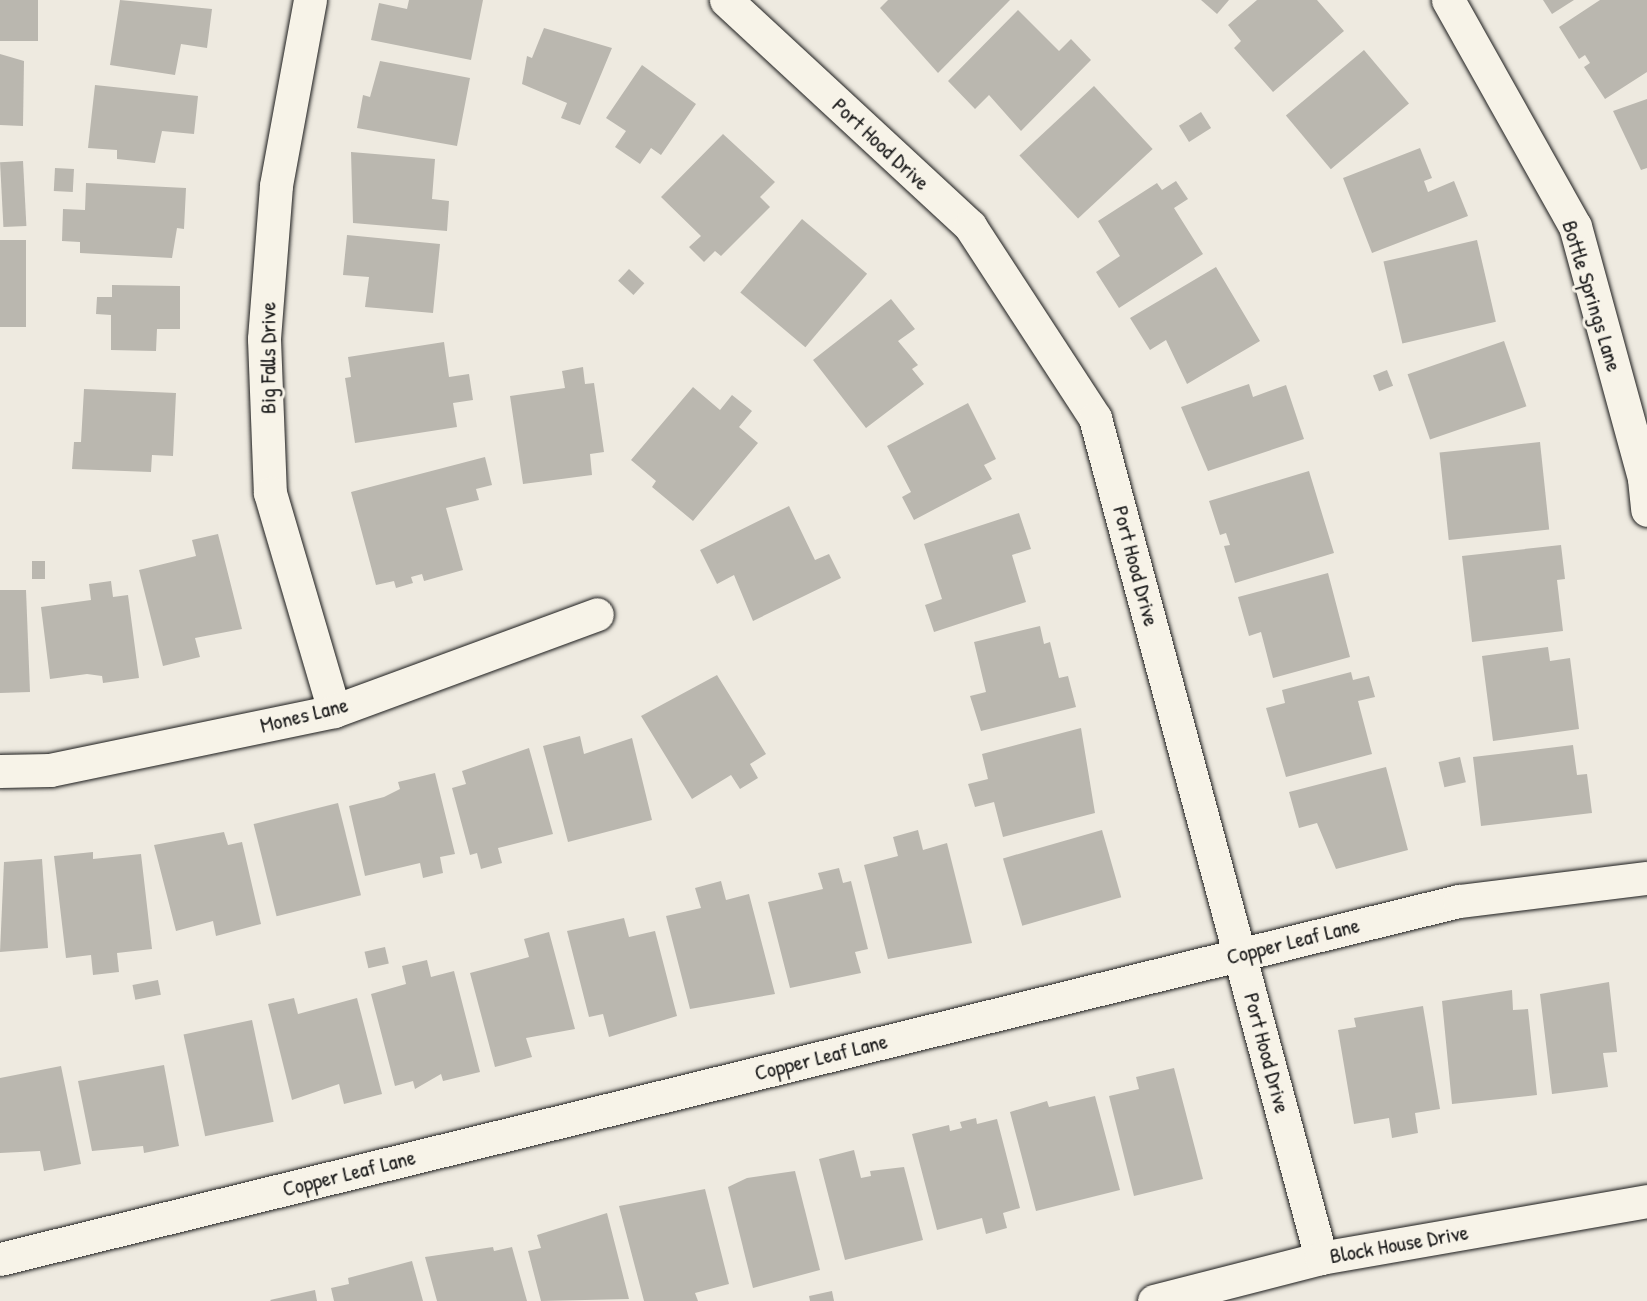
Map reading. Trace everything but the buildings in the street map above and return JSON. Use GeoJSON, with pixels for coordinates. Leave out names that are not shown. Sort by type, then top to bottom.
{"type":"FeatureCollection","features":[{"type":"Feature","properties":{"kind":"street","name":"Big Falls Drive"},"geometry":{"type":"LineString","coordinates":[[310,0],[276,186],[264,339],[270,493],[334,711]]}},
{"type":"Feature","properties":{"kind":"street","name":"Port Hood Drive"},"geometry":{"type":"LineString","coordinates":[[726,0],[970,226],[1095,418],[1242,954],[1320,1258]]}},
{"type":"Feature","properties":{"kind":"street","name":"Bottle Springs Lane"},"geometry":{"type":"LineString","coordinates":[[1448,0],[1575,226],[1646,489]]}},
{"type":"Feature","properties":{"kind":"street","name":"Mones Lane"},"geometry":{"type":"LineString","coordinates":[[0,771],[50,770],[334,711],[597,614]]}},
{"type":"Feature","properties":{"kind":"street","name":"Copper Leaf Lane"},"geometry":{"type":"LineString","coordinates":[[0,1259],[1459,901],[1647,878]]}},
{"type":"Feature","properties":{"kind":"street","name":"Block House Drive"},"geometry":{"type":"LineString","coordinates":[[1154,1301],[1320,1258],[1647,1202]]}}]}
